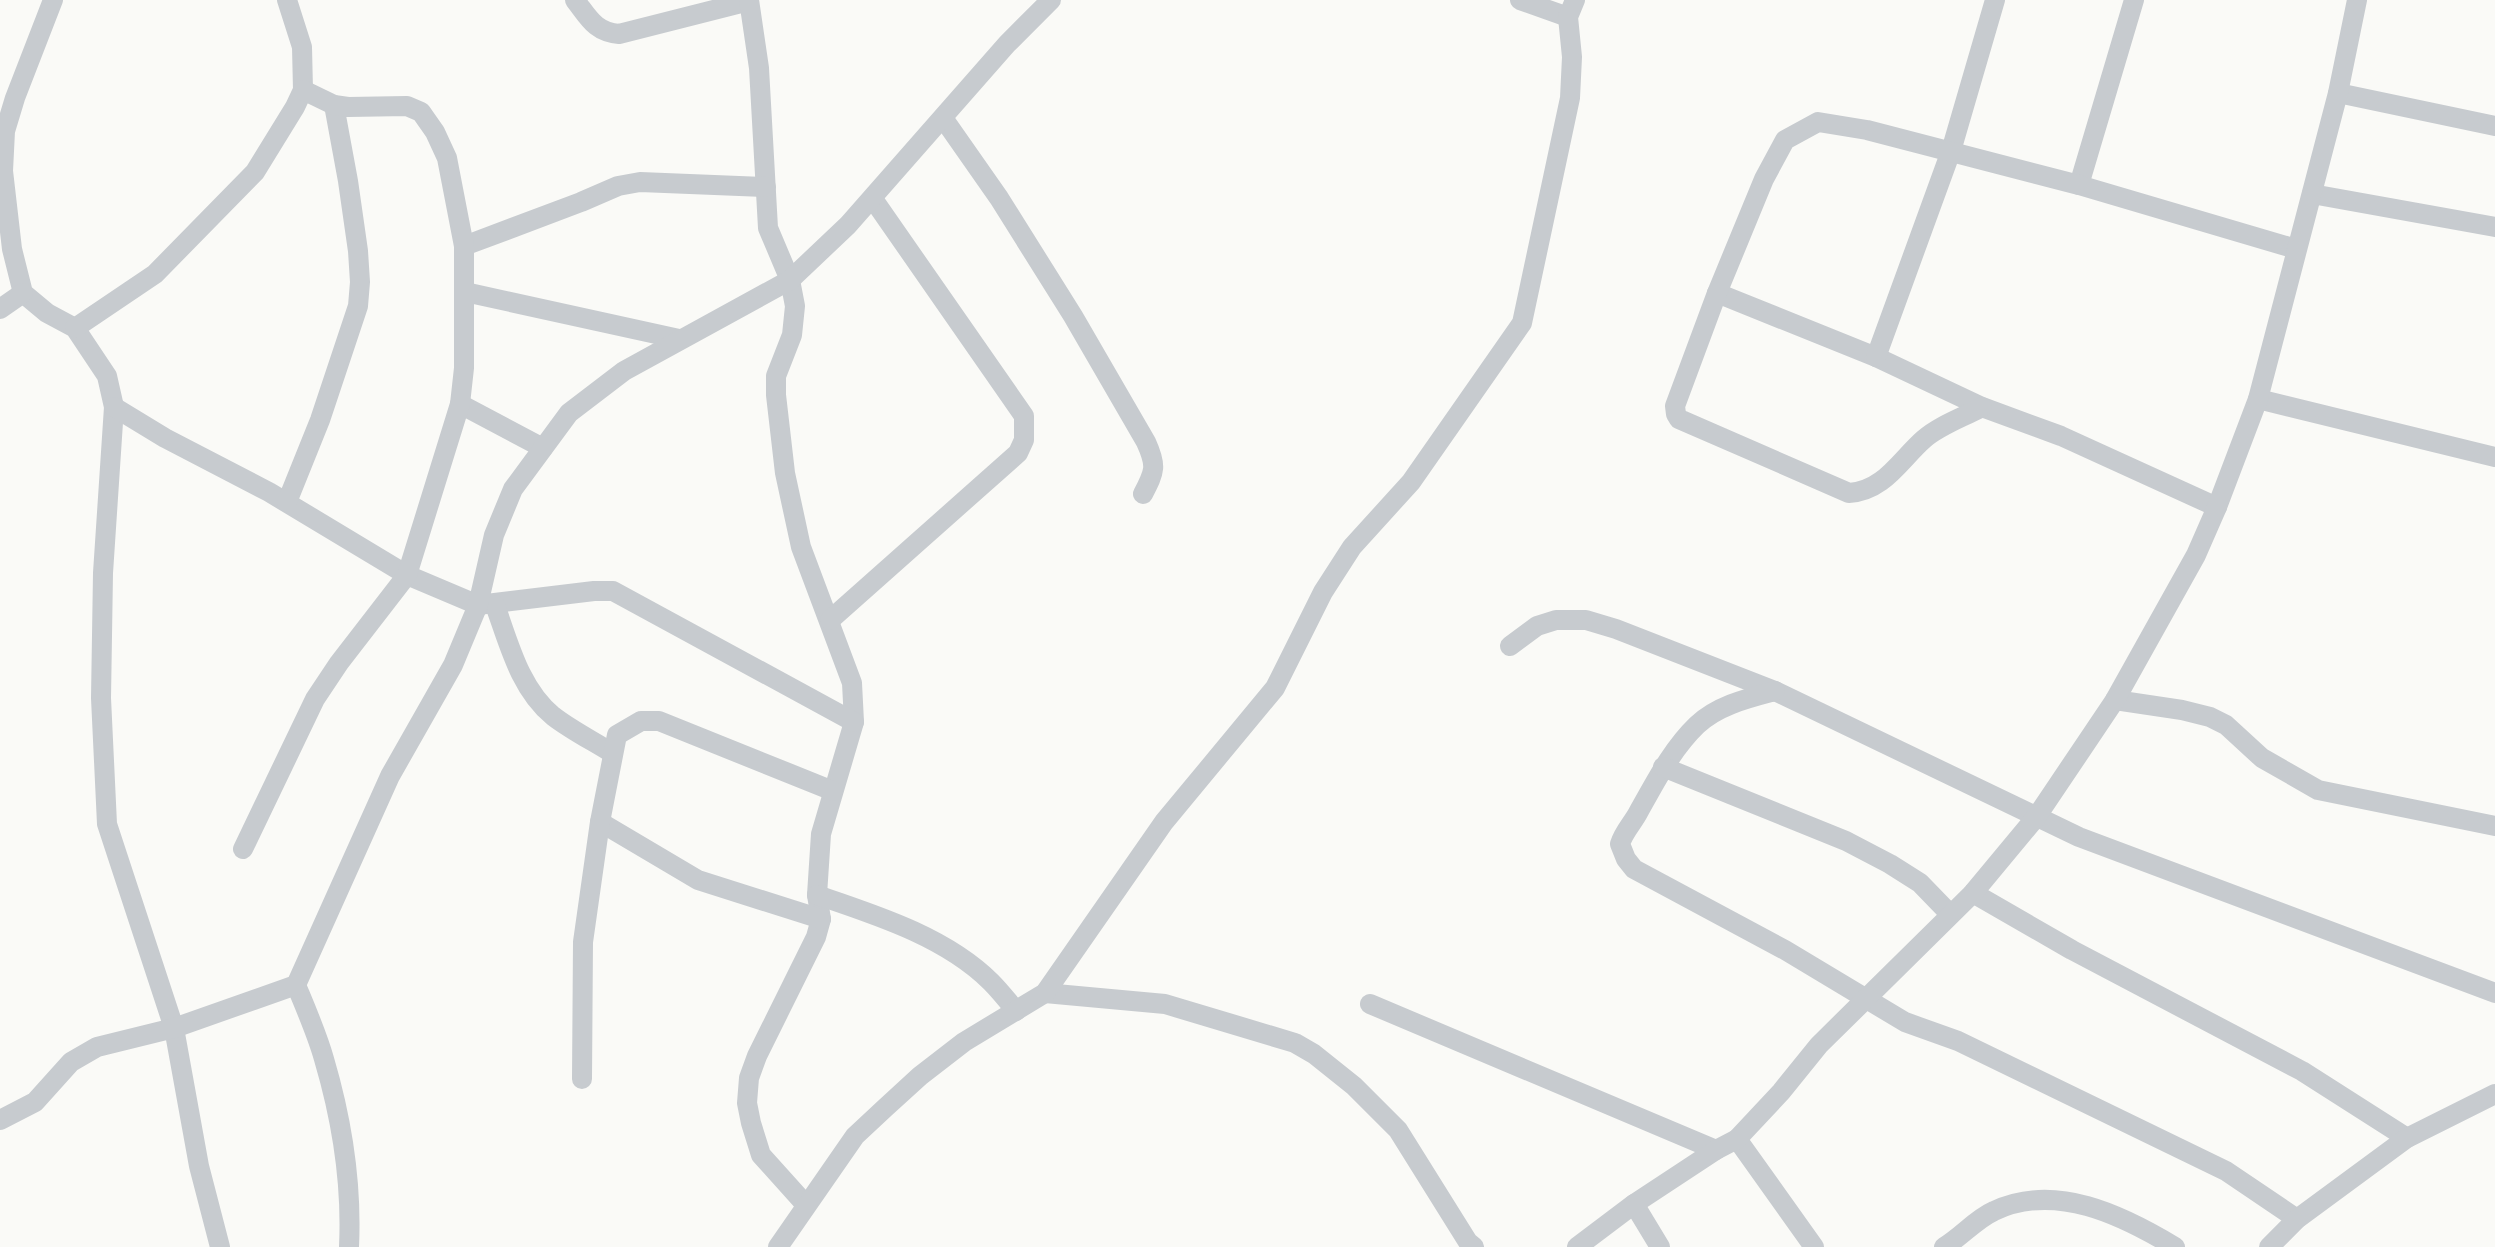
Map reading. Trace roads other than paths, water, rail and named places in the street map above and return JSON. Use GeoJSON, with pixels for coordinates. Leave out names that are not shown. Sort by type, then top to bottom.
{"type":"FeatureCollection","features":[{"type":"Feature","properties":{"kind":"street"},"geometry":{"type":"LineString","coordinates":[[53,0],[15,98],[5,131],[4,172],[12,249],[23,293],[48,313],[75,328],[107,376],[114,407],[103,573],[101,698],[108,824],[174,1028],[199,1166],[220,1247]]}},
{"type":"Feature","properties":{"kind":"street"},"geometry":{"type":"LineString","coordinates":[[75,328],[155,274],[254,172],[296,108],[303,90],[302,47],[287,0]]}},
{"type":"Feature","properties":{"kind":"street"},"geometry":{"type":"LineString","coordinates":[[575,0],[593,24],[604,33],[619,34],[749,1],[759,68],[768,228],[790,280],[795,306],[792,335],[776,376],[776,395],[785,473],[801,548],[830,620],[852,683],[854,722],[821,834],[817,895],[821,919],[809,955],[757,1056],[749,1078],[747,1102],[761,1155],[806,1205]]}},
{"type":"Feature","properties":{"kind":"street"},"geometry":{"type":"LineString","coordinates":[[349,1247],[351,1208],[336,1108],[324,1058],[296,984],[390,776],[486,605],[494,535],[513,489],[569,413],[624,371],[679,339],[790,280],[848,225],[944,118],[1007,44],[1051,0]]}},
{"type":"Feature","properties":{"kind":"street"},"geometry":{"type":"LineString","coordinates":[[778,1247],[856,1136],[899,1095],[964,1042],[1045,994],[1164,822],[1275,688],[1323,592],[1352,548],[1411,482],[1522,323],[1570,98],[1572,8],[1520,0]]}},
{"type":"Feature","properties":{"kind":"street"},"geometry":{"type":"LineString","coordinates":[[1876,357],[1951,151],[1994,0]]}},
{"type":"Feature","properties":{"kind":"street"},"geometry":{"type":"LineString","coordinates":[[2080,185],[2134,0]]}},
{"type":"Feature","properties":{"kind":"street"},"geometry":{"type":"LineString","coordinates":[[1577,1247],[1634,1204],[1716,1150],[1738,1139],[1781,1092],[1819,1045],[1973,893],[2037,816],[2115,700],[2196,554],[2218,507],[2258,398],[2338,93],[2357,0]]}},
{"type":"Feature","properties":{"kind":"street"},"geometry":{"type":"LineString","coordinates":[[243,850],[315,699],[339,663],[407,574],[460,404],[464,368],[464,246],[447,158],[435,132],[421,112],[407,106],[334,105],[303,90]]}},
{"type":"Feature","properties":{"kind":"street"},"geometry":{"type":"LineString","coordinates":[[2338,93],[2495,126]]}},
{"type":"Feature","properties":{"kind":"street"},"geometry":{"type":"LineString","coordinates":[[287,502],[320,420],[358,306],[360,282],[357,242],[334,105]]}},
{"type":"Feature","properties":{"kind":"street"},"geometry":{"type":"LineString","coordinates":[[944,118],[999,198],[1073,316],[1146,442],[1154,459],[1154,472],[1143,494]]}},
{"type":"Feature","properties":{"kind":"street"},"geometry":{"type":"LineString","coordinates":[[1982,408],[1925,438],[1899,467],[1878,484],[1862,493],[1848,493],[1679,419],[1675,406],[1716,293],[1764,179],[1785,140],[1818,122],[1866,130],[2080,185],[2296,249]]}},
{"type":"Feature","properties":{"kind":"street"},"geometry":{"type":"LineString","coordinates":[[464,246],[582,202],[618,186],[640,182],[766,187]]}},
{"type":"Feature","properties":{"kind":"street"},"geometry":{"type":"LineString","coordinates":[[2312,194],[2495,227]]}},
{"type":"Feature","properties":{"kind":"street"},"geometry":{"type":"LineString","coordinates":[[830,620],[1018,453],[1024,440],[1024,416],[872,199]]}},
{"type":"Feature","properties":{"kind":"street"},"geometry":{"type":"LineString","coordinates":[[465,292],[679,339]]}},
{"type":"Feature","properties":{"kind":"street"},"geometry":{"type":"LineString","coordinates":[[0,309],[23,293]]}},
{"type":"Feature","properties":{"kind":"street"},"geometry":{"type":"LineString","coordinates":[[1716,293],[1876,357],[1982,408],[2061,436],[2218,507]]}},
{"type":"Feature","properties":{"kind":"street"},"geometry":{"type":"LineString","coordinates":[[2258,398],[2495,457]]}},
{"type":"Feature","properties":{"kind":"street"},"geometry":{"type":"LineString","coordinates":[[460,404],[543,448]]}},
{"type":"Feature","properties":{"kind":"street"},"geometry":{"type":"LineString","coordinates":[[114,407],[165,438],[287,502],[407,574],[486,605],[594,591],[612,591],[854,722]]}},
{"type":"Feature","properties":{"kind":"street"},"geometry":{"type":"LineString","coordinates":[[486,605],[523,680],[535,697],[553,716],[612,753]]}},
{"type":"Feature","properties":{"kind":"street"},"geometry":{"type":"LineString","coordinates":[[1510,646],[1537,626],[1556,620],[1586,620],[1641,638],[1775,691],[2079,837],[2495,993]]}},
{"type":"Feature","properties":{"kind":"street"},"geometry":{"type":"LineString","coordinates":[[1775,691],[1743,700],[1712,714],[1697,724],[1663,768],[1639,812],[1624,831],[1620,844],[1626,859],[1634,869],[1785,950],[1864,1000],[1905,1022],[1958,1041],[2226,1171],[2296,1219]]}},
{"type":"Feature","properties":{"kind":"street"},"geometry":{"type":"LineString","coordinates":[[2115,700],[2182,710],[2210,717],[2226,725],[2262,758],[2318,790],[2495,826]]}},
{"type":"Feature","properties":{"kind":"street"},"geometry":{"type":"LineString","coordinates":[[582,1079],[583,942],[600,822],[612,753],[617,736],[628,727],[641,721],[659,721],[833,790]]}},
{"type":"Feature","properties":{"kind":"street"},"geometry":{"type":"LineString","coordinates":[[1663,768],[1855,846],[1920,883],[1950,914]]}},
{"type":"Feature","properties":{"kind":"street"},"geometry":{"type":"LineString","coordinates":[[600,822],[698,880],[821,919]]}},
{"type":"Feature","properties":{"kind":"street"},"geometry":{"type":"LineString","coordinates":[[1973,893],[2072,950],[2302,1071],[2406,1138]]}},
{"type":"Feature","properties":{"kind":"street"},"geometry":{"type":"LineString","coordinates":[[817,895],[890,921],[964,960],[991,981],[1016,1010]]}},
{"type":"Feature","properties":{"kind":"street"},"geometry":{"type":"LineString","coordinates":[[0,1120],[36,1102],[70,1062],[97,1047],[174,1028],[296,984]]}},
{"type":"Feature","properties":{"kind":"street"},"geometry":{"type":"LineString","coordinates":[[1045,994],[1165,1004],[1295,1042],[1314,1054],[1354,1086],[1398,1130],[1468,1242],[1474,1247]]}},
{"type":"Feature","properties":{"kind":"street"},"geometry":{"type":"LineString","coordinates":[[1370,1004],[1716,1150]]}},
{"type":"Feature","properties":{"kind":"street"},"geometry":{"type":"LineString","coordinates":[[2268,1247],[2296,1219],[2406,1138],[2495,1094]]}},
{"type":"Feature","properties":{"kind":"street"},"geometry":{"type":"LineString","coordinates":[[1738,1139],[1814,1247]]}},
{"type":"Feature","properties":{"kind":"street"},"geometry":{"type":"LineString","coordinates":[[1951,1245],[1993,1211],[2036,1199],[2082,1204],[2119,1217],[2175,1247]]}},
{"type":"Feature","properties":{"kind":"street"},"geometry":{"type":"LineString","coordinates":[[1634,1204],[1660,1247]]}}]}
